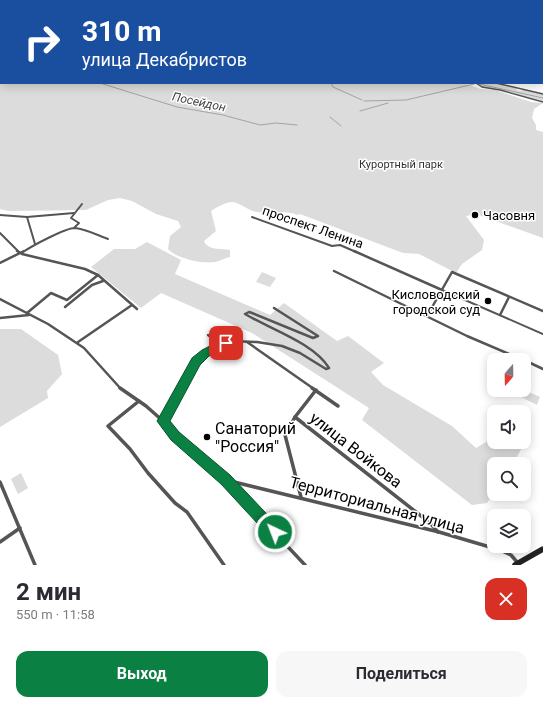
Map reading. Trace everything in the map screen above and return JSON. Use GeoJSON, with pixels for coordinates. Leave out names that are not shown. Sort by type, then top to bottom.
{"type":"FeatureCollection","features":[{"type":"Feature","properties":{"kind":"main road"},"geometry":{"type":"LineString","coordinates":[[517,564],[543,549]]}},
{"type":"Feature","properties":{"kind":"street"},"geometry":{"type":"LineString","coordinates":[[399,0],[445,0]]}},
{"type":"Feature","properties":{"kind":"street"},"geometry":{"type":"LineString","coordinates":[[448,0],[457,0]]}},
{"type":"Feature","properties":{"kind":"street"},"geometry":{"type":"LineString","coordinates":[[477,84],[482,88],[510,92],[528,100],[543,102]]}},
{"type":"Feature","properties":{"kind":"street"},"geometry":{"type":"LineString","coordinates":[[500,84],[543,94]]}},
{"type":"Feature","properties":{"kind":"street"},"geometry":{"type":"LineString","coordinates":[[0,263],[22,254],[35,244],[79,225],[71,218],[82,204]]}},
{"type":"Feature","properties":{"kind":"street"},"geometry":{"type":"LineString","coordinates":[[0,215],[27,217],[74,213]]}},
{"type":"Feature","properties":{"kind":"street"},"geometry":{"type":"LineString","coordinates":[[27,217],[26,223],[31,230],[35,244]]}},
{"type":"Feature","properties":{"kind":"street","name":"проспект Ленина"},"geometry":{"type":"LineString","coordinates":[[252,217],[332,246],[340,245],[543,334]]}},
{"type":"Feature","properties":{"kind":"street"},"geometry":{"type":"LineString","coordinates":[[73,228],[88,231],[108,239]]}},
{"type":"Feature","properties":{"kind":"street"},"geometry":{"type":"LineString","coordinates":[[0,232],[18,252],[22,254],[85,269],[101,276],[104,281],[137,309]]}},
{"type":"Feature","properties":{"kind":"street"},"geometry":{"type":"LineString","coordinates":[[334,271],[356,280],[377,294],[507,353]]}},
{"type":"Feature","properties":{"kind":"street"},"geometry":{"type":"LineString","coordinates":[[427,316],[452,272],[543,311]]}},
{"type":"Feature","properties":{"kind":"street"},"geometry":{"type":"LineString","coordinates":[[0,318],[29,314],[51,293],[67,300],[98,275]]}},
{"type":"Feature","properties":{"kind":"street"},"geometry":{"type":"LineString","coordinates":[[65,307],[92,285],[104,281]]}},
{"type":"Feature","properties":{"kind":"street"},"geometry":{"type":"LineString","coordinates":[[500,315],[509,296]]}},
{"type":"Feature","properties":{"kind":"street"},"geometry":{"type":"LineString","coordinates":[[0,299],[78,342],[118,387],[139,401],[163,421],[175,436],[225,480],[304,565]]}},
{"type":"Feature","properties":{"kind":"street"},"geometry":{"type":"LineString","coordinates":[[78,342],[132,305]]}},
{"type":"Feature","properties":{"kind":"street"},"geometry":{"type":"LineString","coordinates":[[163,421],[196,362],[206,353],[230,341],[266,343],[289,348],[326,369],[329,368],[325,362],[299,342],[245,314],[248,312],[252,313],[313,338],[318,336],[314,332],[289,319],[274,308]]}},
{"type":"Feature","properties":{"kind":"street"},"geometry":{"type":"LineString","coordinates":[[208,335],[220,345]]}},
{"type":"Feature","properties":{"kind":"street"},"geometry":{"type":"LineString","coordinates":[[246,342],[338,406]]}},
{"type":"Feature","properties":{"kind":"street"},"geometry":{"type":"LineString","coordinates":[[531,363],[543,369]]}},
{"type":"Feature","properties":{"kind":"street"},"geometry":{"type":"LineString","coordinates":[[301,497],[285,435],[295,417],[316,390]]}},
{"type":"Feature","properties":{"kind":"street"},"geometry":{"type":"LineString","coordinates":[[139,401],[108,426],[130,449],[148,473],[175,503],[187,512],[224,565]]}},
{"type":"Feature","properties":{"kind":"street","name":"улица Войкова"},"geometry":{"type":"LineString","coordinates":[[295,417],[430,523],[439,532]]}},
{"type":"Feature","properties":{"kind":"street","name":"Территориальная улица"},"geometry":{"type":"LineString","coordinates":[[225,480],[301,497],[439,532],[500,550],[511,555],[517,564]]}},
{"type":"Feature","properties":{"kind":"street"},"geometry":{"type":"LineString","coordinates":[[0,482],[35,565]]}},
{"type":"Feature","properties":{"kind":"street"},"geometry":{"type":"LineString","coordinates":[[0,542],[20,528]]}},
{"type":"Feature","properties":{"kind":"green space","name":"Курортный парк"},"geometry":{"type":"Polygon","coordinates":[[[0,84],[466,84],[481,89],[495,90],[531,102],[543,103],[534,109],[532,118],[536,125],[536,130],[543,132],[543,238],[476,214],[466,216],[484,240],[482,250],[462,264],[456,273],[419,254],[403,253],[300,214],[257,212],[234,202],[226,203],[211,211],[216,231],[204,241],[212,248],[230,250],[230,257],[215,262],[190,260],[172,253],[168,249],[170,236],[181,227],[178,221],[156,214],[132,201],[120,198],[108,200],[86,210],[8,211],[0,209],[0,84]]]}},
{"type":"Feature","properties":{"kind":"green space"},"geometry":{"type":"Polygon","coordinates":[[[478,84],[500,84],[517,88],[516,90],[521,91],[524,89],[543,93],[543,102],[529,99],[511,92],[514,90],[510,92],[482,87],[478,84]]]}},
{"type":"Feature","properties":{"kind":"green space"},"geometry":{"type":"Polygon","coordinates":[[[147,242],[181,260],[175,274],[270,315],[284,303],[337,341],[348,336],[384,363],[371,372],[383,385],[452,426],[476,448],[487,440],[487,449],[521,449],[517,457],[487,457],[487,501],[488,501],[487,503],[472,505],[362,420],[369,408],[252,333],[161,293],[141,308],[91,267],[114,249],[135,249],[147,242]]]}},
{"type":"Feature","properties":{"kind":"green space"},"geometry":{"type":"Polygon","coordinates":[[[262,272],[276,278],[270,287],[256,282],[262,272]]]}},
{"type":"Feature","properties":{"kind":"green space"},"geometry":{"type":"Polygon","coordinates":[[[0,329],[21,329],[58,355],[62,374],[47,391],[48,398],[0,427],[0,329]]]}},
{"type":"Feature","properties":{"kind":"green space"},"geometry":{"type":"Polygon","coordinates":[[[531,393],[540,397],[537,405],[521,397],[531,397],[531,393]]]}},
{"type":"Feature","properties":{"kind":"green space"},"geometry":{"type":"Polygon","coordinates":[[[21,473],[28,488],[18,494],[11,479],[21,473]]]}},
{"type":"Feature","properties":{"kind":"waterway","name":"Посейдон"},"geometry":{"type":"LineString","coordinates":[[103,84],[177,107],[223,115],[260,125],[276,123],[297,125]]}},
{"type":"Feature","properties":{"kind":"waterway"},"geometry":{"type":"LineString","coordinates":[[332,84],[333,87],[362,100]]}},
{"type":"Feature","properties":{"kind":"waterway"},"geometry":{"type":"LineString","coordinates":[[364,101],[406,100],[474,84]]}},
{"type":"Feature","properties":{"kind":"waterway"},"geometry":{"type":"LineString","coordinates":[[479,84],[543,98]]}},
{"type":"Feature","properties":{"kind":"waterway"},"geometry":{"type":"LineString","coordinates":[[360,111],[388,103]]}},
{"type":"Feature","properties":{"kind":"waterway"},"geometry":{"type":"LineString","coordinates":[[330,117],[341,126]]}},
{"type":"Feature","properties":{"kind":"place","name":"Часовня"},"geometry":{"type":"Point","coordinates":[475,215]}},
{"type":"Feature","properties":{"kind":"place","name":"Кисловодский городской суд"},"geometry":{"type":"Point","coordinates":[488,301]}},
{"type":"Feature","properties":{"kind":"place","name":"Санаторий \"Россия\""},"geometry":{"type":"Point","coordinates":[207,437]}},
{"type":"Feature","properties":{"kind":"route"},"geometry":{"type":"LineString","coordinates":[[226,343],[206,353],[196,362],[163,421],[175,436],[243,497],[275,532]]}}]}
